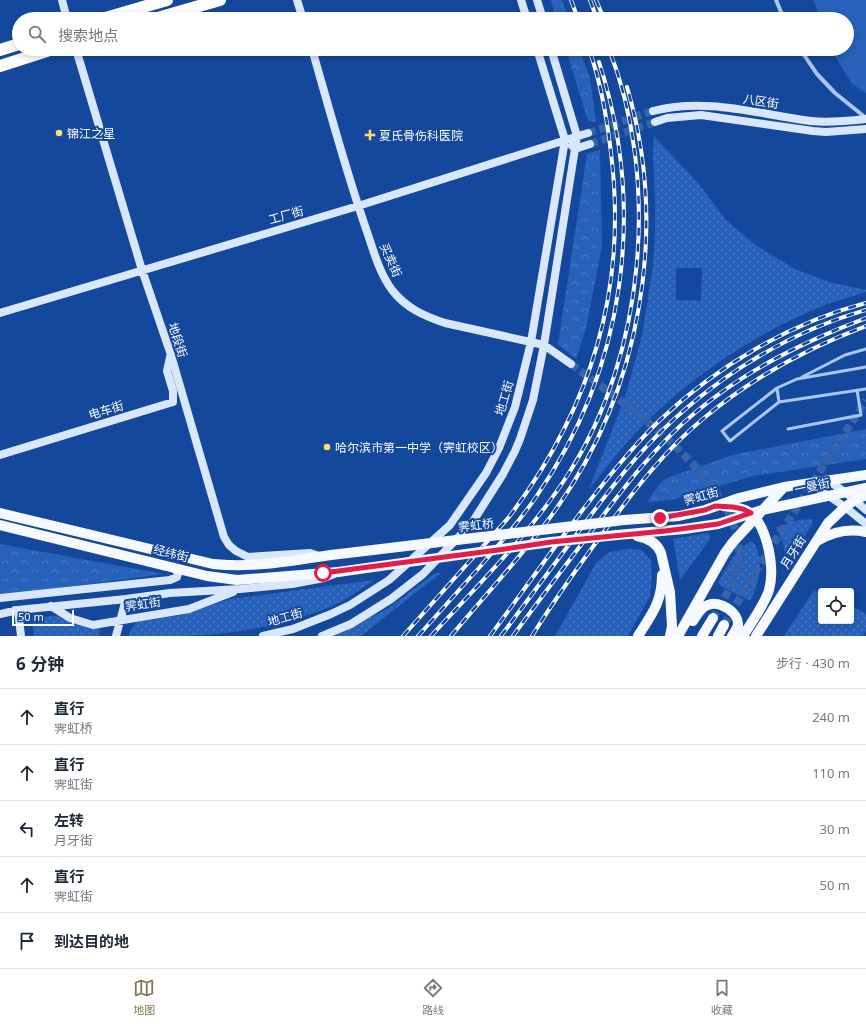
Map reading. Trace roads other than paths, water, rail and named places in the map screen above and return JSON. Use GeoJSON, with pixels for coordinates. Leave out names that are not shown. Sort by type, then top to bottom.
{"type":"FeatureCollection","features":[{"type":"Feature","properties":{"kind":"highway"},"geometry":{"type":"LineString","coordinates":[[126,12],[168,0]]}},
{"type":"Feature","properties":{"kind":"highway"},"geometry":{"type":"LineString","coordinates":[[178,12],[220,0]]}},
{"type":"Feature","properties":{"kind":"highway"},"geometry":{"type":"LineString","coordinates":[[0,50],[12,46]]}},
{"type":"Feature","properties":{"kind":"highway"},"geometry":{"type":"LineString","coordinates":[[0,66],[31,56]]}},
{"type":"Feature","properties":{"kind":"main road"},"geometry":{"type":"LineString","coordinates":[[62,0],[65,12]]}},
{"type":"Feature","properties":{"kind":"main road"},"geometry":{"type":"LineString","coordinates":[[297,0],[301,12]]}},
{"type":"Feature","properties":{"kind":"main road"},"geometry":{"type":"LineString","coordinates":[[521,0],[525,12]]}},
{"type":"Feature","properties":{"kind":"main road"},"geometry":{"type":"LineString","coordinates":[[537,0],[541,12]]}},
{"type":"Feature","properties":{"kind":"main road","name":"地段街"},"geometry":{"type":"LineString","coordinates":[[78,56],[142,270],[171,355],[224,537],[229,545],[236,551],[248,557],[310,553],[326,556]]}},
{"type":"Feature","properties":{"kind":"main road","name":"买卖街"},"geometry":{"type":"LineString","coordinates":[[314,56],[358,206],[384,277],[400,299],[420,314],[445,323],[544,345],[571,364]]}},
{"type":"Feature","properties":{"kind":"main road","name":"地工街"},"geometry":{"type":"LineString","coordinates":[[263,636],[293,629],[319,619],[350,605],[389,580],[450,525],[486,473],[499,448],[515,407],[531,342],[565,140],[539,56]]}},
{"type":"Feature","properties":{"kind":"main road"},"geometry":{"type":"LineString","coordinates":[[322,636],[350,624],[391,599],[423,574],[472,523],[494,490],[515,451],[534,400],[577,136],[553,56]]}},
{"type":"Feature","properties":{"kind":"main road","name":"八区街"},"geometry":{"type":"LineString","coordinates":[[653,110],[668,107],[697,105],[719,106],[812,121],[844,121],[866,118]]}},
{"type":"Feature","properties":{"kind":"main road","name":"八区街"},"geometry":{"type":"LineString","coordinates":[[654,122],[667,118],[701,115],[813,131],[826,132],[866,129]]}},
{"type":"Feature","properties":{"kind":"main road","name":"工厂街"},"geometry":{"type":"LineString","coordinates":[[0,313],[358,206],[588,133]]}},
{"type":"Feature","properties":{"kind":"main road"},"geometry":{"type":"LineString","coordinates":[[565,140],[575,149]]}},
{"type":"Feature","properties":{"kind":"main road"},"geometry":{"type":"LineString","coordinates":[[575,149],[590,144]]}},
{"type":"Feature","properties":{"kind":"main road","name":"电车街"},"geometry":{"type":"LineString","coordinates":[[0,455],[173,402],[173,391],[167,371],[171,355]]}},
{"type":"Feature","properties":{"kind":"main road","name":"一曼街"},"geometry":{"type":"LineString","coordinates":[[784,487],[866,475]]}},
{"type":"Feature","properties":{"kind":"main road"},"geometry":{"type":"LineString","coordinates":[[827,480],[845,492],[866,510]]}},
{"type":"Feature","properties":{"kind":"main road"},"geometry":{"type":"LineString","coordinates":[[810,483],[830,496],[866,524]]}},
{"type":"Feature","properties":{"kind":"main road"},"geometry":{"type":"LineString","coordinates":[[678,636],[725,553],[753,516],[762,510],[784,487]]}},
{"type":"Feature","properties":{"kind":"main road","name":"霁虹街"},"geometry":{"type":"LineString","coordinates":[[624,520],[679,516],[705,510],[739,498],[784,487]]}},
{"type":"Feature","properties":{"kind":"main road","name":"一曼街"},"geometry":{"type":"LineString","coordinates":[[762,510],[866,488]]}},
{"type":"Feature","properties":{"kind":"main road","name":"月牙街"},"geometry":{"type":"LineString","coordinates":[[756,636],[828,523],[845,507],[866,495]]}},
{"type":"Feature","properties":{"kind":"main road"},"geometry":{"type":"LineString","coordinates":[[715,506],[743,509],[753,516]]}},
{"type":"Feature","properties":{"kind":"main road","name":"经纬街"},"geometry":{"type":"LineString","coordinates":[[0,513],[213,564],[251,566],[326,556]]}},
{"type":"Feature","properties":{"kind":"main road"},"geometry":{"type":"LineString","coordinates":[[338,572],[551,542],[718,524],[753,516]]}},
{"type":"Feature","properties":{"kind":"main road","name":"月牙街"},"geometry":{"type":"LineString","coordinates":[[743,636],[767,596],[770,586],[770,555],[764,534],[753,516]]}},
{"type":"Feature","properties":{"kind":"main road","name":"霁虹桥"},"geometry":{"type":"LineString","coordinates":[[326,556],[624,520]]}},
{"type":"Feature","properties":{"kind":"main road","name":"经纬街"},"geometry":{"type":"LineString","coordinates":[[0,525],[207,576],[237,580],[338,572]]}},
{"type":"Feature","properties":{"kind":"main road"},"geometry":{"type":"LineString","coordinates":[[815,542],[837,532],[853,530],[866,532]]}},
{"type":"Feature","properties":{"kind":"main road"},"geometry":{"type":"LineString","coordinates":[[622,535],[645,537],[651,540],[659,548],[670,592],[672,618],[670,636]]}},
{"type":"Feature","properties":{"kind":"main road"},"geometry":{"type":"LineString","coordinates":[[638,636],[660,598],[662,588],[662,559]]}},
{"type":"Feature","properties":{"kind":"main road","name":"霁虹街"},"geometry":{"type":"LineString","coordinates":[[0,598],[170,580],[177,577],[178,573],[173,567]]}},
{"type":"Feature","properties":{"kind":"main road","name":"霁虹街"},"geometry":{"type":"LineString","coordinates":[[0,614],[18,610],[126,599],[170,592],[240,590],[292,584],[324,578],[338,572]]}},
{"type":"Feature","properties":{"kind":"main road","name":"霁虹街"},"geometry":{"type":"LineString","coordinates":[[51,606],[70,618],[93,625],[189,609],[240,590]]}},
{"type":"Feature","properties":{"kind":"main road"},"geometry":{"type":"LineString","coordinates":[[116,636],[126,599]]}},
{"type":"Feature","properties":{"kind":"main road"},"geometry":{"type":"LineString","coordinates":[[682,636],[706,605],[715,604],[726,608],[736,616],[738,624],[732,636]]}},
{"type":"Feature","properties":{"kind":"main road","name":"霁虹街"},"geometry":{"type":"LineString","coordinates":[[0,610],[18,610]]}},
{"type":"Feature","properties":{"kind":"main road"},"geometry":{"type":"LineString","coordinates":[[18,610],[21,636]]}},
{"type":"Feature","properties":{"kind":"main road"},"geometry":{"type":"LineString","coordinates":[[702,636],[713,618]]}},
{"type":"Feature","properties":{"kind":"main road"},"geometry":{"type":"LineString","coordinates":[[718,636],[724,625]]}},
{"type":"Feature","properties":{"kind":"street"},"geometry":{"type":"LineString","coordinates":[[776,0],[781,12]]}},
{"type":"Feature","properties":{"kind":"street"},"geometry":{"type":"LineString","coordinates":[[805,56],[817,74],[834,93],[866,118]]}},
{"type":"Feature","properties":{"kind":"lane"},"geometry":{"type":"LineString","coordinates":[[866,349],[845,355],[777,388],[722,431],[730,441],[779,402],[866,389]]}},
{"type":"Feature","properties":{"kind":"lane"},"geometry":{"type":"LineString","coordinates":[[797,379],[866,367]]}},
{"type":"Feature","properties":{"kind":"lane"},"geometry":{"type":"LineString","coordinates":[[777,388],[779,402]]}},
{"type":"Feature","properties":{"kind":"lane"},"geometry":{"type":"LineString","coordinates":[[857,390],[861,415]]}},
{"type":"Feature","properties":{"kind":"lane"},"geometry":{"type":"LineString","coordinates":[[788,429],[866,414]]}},
{"type":"Feature","properties":{"kind":"tunnel"},"geometry":{"type":"LineString","coordinates":[[588,133],[653,111]]}},
{"type":"Feature","properties":{"kind":"tunnel"},"geometry":{"type":"LineString","coordinates":[[590,144],[655,122]]}},
{"type":"Feature","properties":{"kind":"tunnel"},"geometry":{"type":"LineString","coordinates":[[571,364],[621,401],[678,448],[703,475],[723,503],[736,531],[739,560],[738,567],[725,598],[713,618]]}},
{"type":"Feature","properties":{"kind":"tunnel"},"geometry":{"type":"LineString","coordinates":[[724,625],[756,571],[866,400]]}},
{"type":"Feature","properties":{"kind":"railway"},"geometry":{"type":"LineString","coordinates":[[571,0],[575,12]]}},
{"type":"Feature","properties":{"kind":"railway"},"geometry":{"type":"LineString","coordinates":[[590,0],[594,12]]}},
{"type":"Feature","properties":{"kind":"railway"},"geometry":{"type":"LineString","coordinates":[[596,0],[601,12]]}},
{"type":"Feature","properties":{"kind":"railway"},"geometry":{"type":"LineString","coordinates":[[403,636],[509,517],[538,476],[562,433],[582,390],[597,345],[608,299],[614,252],[615,203],[611,153],[605,114],[597,75],[591,56]]}},
{"type":"Feature","properties":{"kind":"railway"},"geometry":{"type":"LineString","coordinates":[[431,636],[521,538],[554,495],[569,473],[595,426],[614,375],[629,321],[637,266],[639,209],[635,154],[625,100],[611,56]]}},
{"type":"Feature","properties":{"kind":"railway"},"geometry":{"type":"LineString","coordinates":[[418,636],[501,543],[536,497],[566,448],[590,396],[608,342],[619,287],[624,231],[622,174],[614,118],[599,62]]}},
{"type":"Feature","properties":{"kind":"railway"},"geometry":{"type":"LineString","coordinates":[[451,636],[517,559],[554,512],[584,465],[608,415],[626,362],[639,307],[645,252],[646,196],[639,141],[627,87]]}},
{"type":"Feature","properties":{"kind":"railway"},"geometry":{"type":"LineString","coordinates":[[490,636],[569,527],[609,476],[649,431],[682,400],[730,365],[782,335],[810,322],[866,303]]}},
{"type":"Feature","properties":{"kind":"railway"},"geometry":{"type":"LineString","coordinates":[[501,636],[620,477],[660,432],[713,387],[741,367],[802,334],[833,321],[866,310]]}},
{"type":"Feature","properties":{"kind":"railway"},"geometry":{"type":"LineString","coordinates":[[513,636],[629,482],[654,452],[682,424],[716,396],[757,369],[799,346],[866,318]]}},
{"type":"Feature","properties":{"kind":"railway"},"geometry":{"type":"LineString","coordinates":[[532,636],[596,542],[628,499],[651,470],[690,430],[722,403],[781,365],[801,354],[866,326]]}},
{"type":"Feature","properties":{"kind":"place","name":"锦江之星"},"geometry":{"type":"Point","coordinates":[59,133]}},
{"type":"Feature","properties":{"kind":"place","name":"夏氏骨伤科医院"},"geometry":{"type":"Point","coordinates":[370,135]}},
{"type":"Feature","properties":{"kind":"place","name":"哈尔滨市第一中学（霁虹校区）"},"geometry":{"type":"Point","coordinates":[327,447]}}]}
